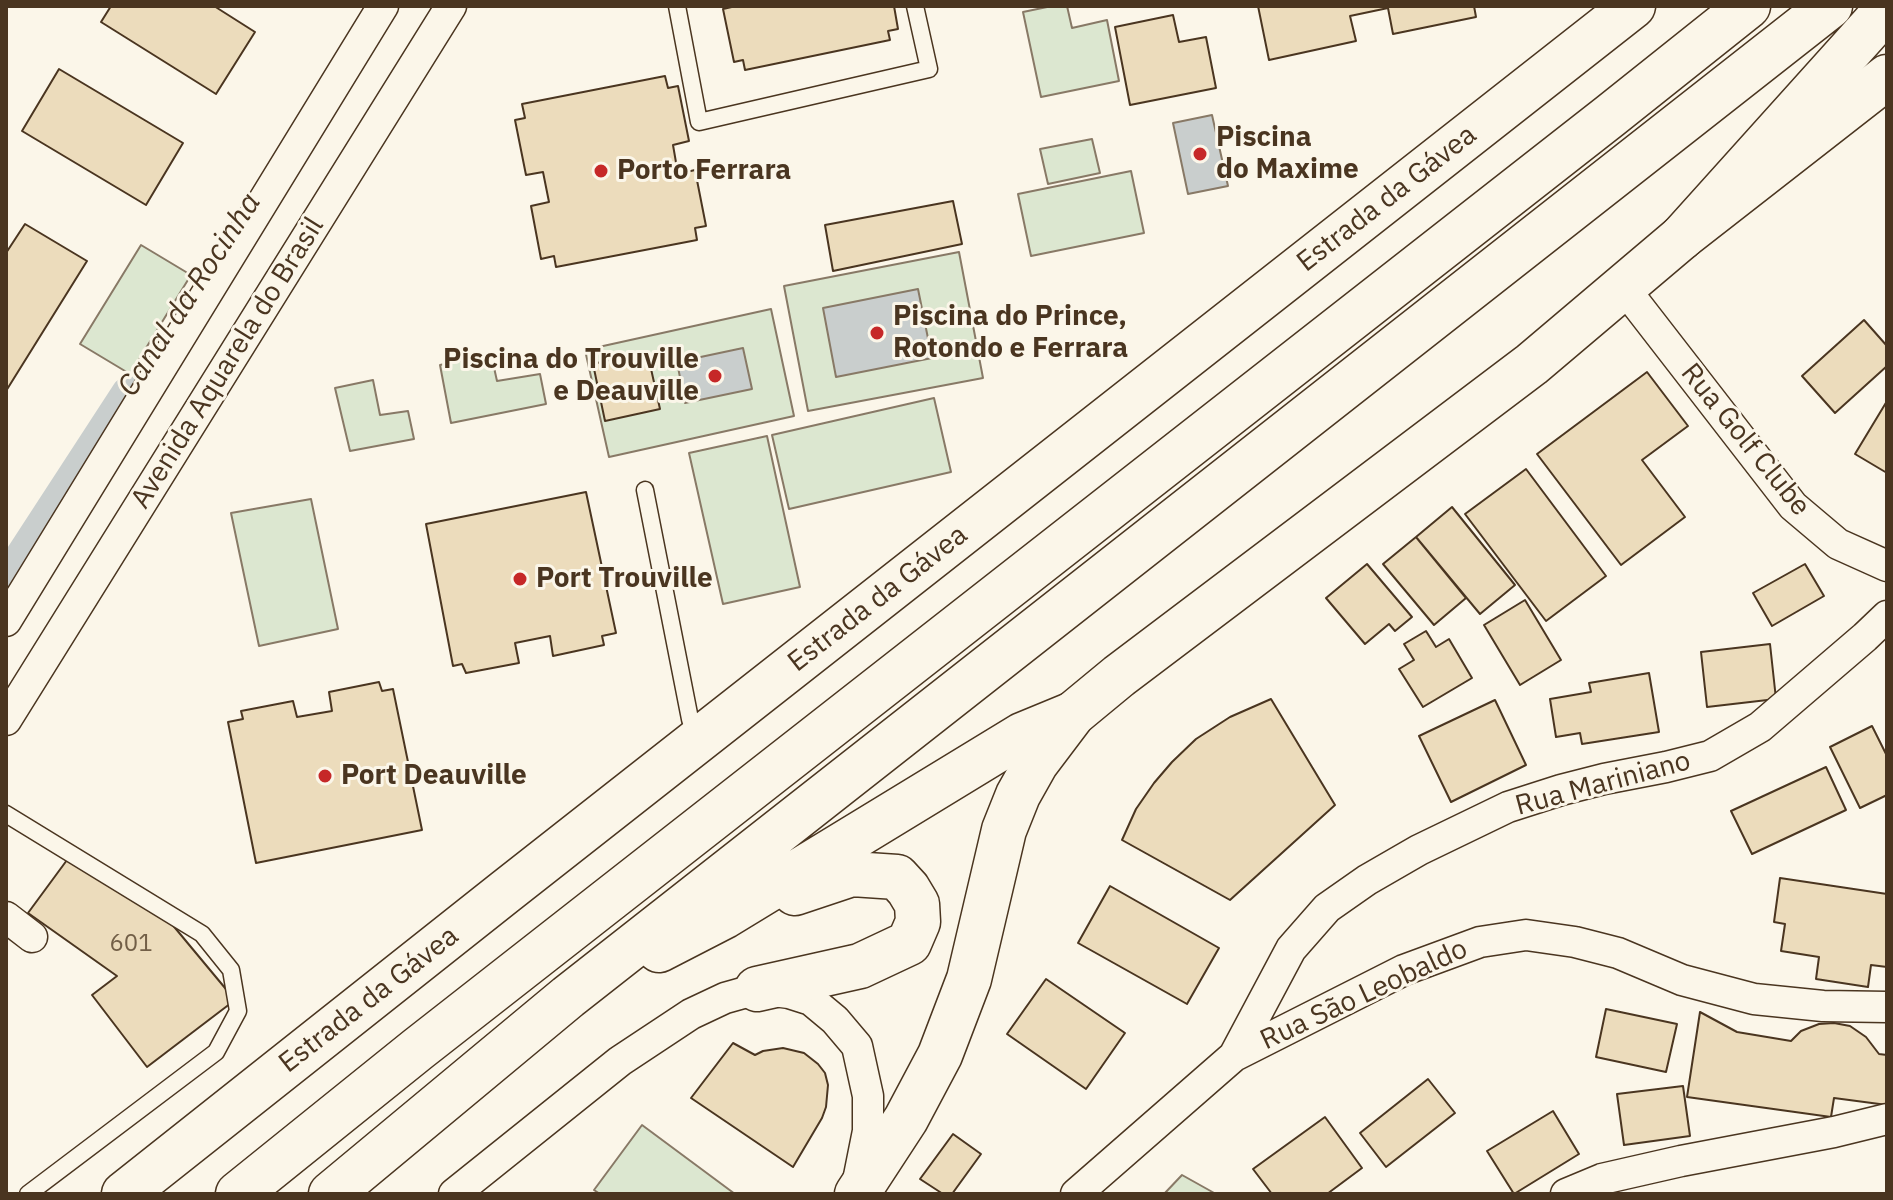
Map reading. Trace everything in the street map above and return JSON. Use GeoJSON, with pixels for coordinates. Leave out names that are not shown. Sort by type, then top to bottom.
{"type":"FeatureCollection","features":[{"type":"Feature","properties":{"kind":"main road","name":"Estrada da Gávea"},"geometry":{"type":"LineString","coordinates":[[124,1194],[1633,6]]}},
{"type":"Feature","properties":{"kind":"main road"},"geometry":{"type":"LineString","coordinates":[[1610,116],[1711,6]]}},
{"type":"Feature","properties":{"kind":"main road"},"geometry":{"type":"LineString","coordinates":[[238,1194],[418,1049],[1748,6]]}},
{"type":"Feature","properties":{"kind":"main road"},"geometry":{"type":"LineString","coordinates":[[331,1194],[568,997],[1830,6]]}},
{"type":"Feature","properties":{"kind":"main road"},"geometry":{"type":"LineString","coordinates":[[1682,237],[1887,9]]}},
{"type":"Feature","properties":{"kind":"main road"},"geometry":{"type":"LineString","coordinates":[[856,1194],[906,1119],[940,1055],[969,979],[1004,830],[1018,795],[1036,763],[1073,714],[1532,364],[1682,237],[1887,77]]}},
{"type":"Feature","properties":{"kind":"main road"},"geometry":{"type":"LineString","coordinates":[[568,997],[725,916],[1022,735],[1073,714]]}},
{"type":"Feature","properties":{"kind":"main road"},"geometry":{"type":"LineString","coordinates":[[725,916],[852,874],[897,877],[917,904],[918,922],[909,943],[860,966],[757,989]]}},
{"type":"Feature","properties":{"kind":"street","name":"Avenida Aquarela do Brasil"},"geometry":{"type":"LineString","coordinates":[[6,621],[383,6]]}},
{"type":"Feature","properties":{"kind":"street","name":"Avenida Aquarela do Brasil"},"geometry":{"type":"LineString","coordinates":[[6,720],[451,6]]}},
{"type":"Feature","properties":{"kind":"street","name":"Rua Golf Clube"},"geometry":{"type":"LineString","coordinates":[[1624,288],[1793,506],[1838,544],[1887,566]]}},
{"type":"Feature","properties":{"kind":"street","name":"Rua Mariniano"},"geometry":{"type":"LineString","coordinates":[[1234,1056],[1291,949],[1327,908],[1367,880],[1419,850],[1508,807],[1589,783],[1710,756],[1760,727],[1887,616]]}},
{"type":"Feature","properties":{"kind":"street"},"geometry":{"type":"LineString","coordinates":[[6,917],[32,937]]}},
{"type":"Feature","properties":{"kind":"street","name":"Rua São Leobaldo"},"geometry":{"type":"LineString","coordinates":[[1076,1194],[1234,1056],[1404,970],[1480,942],[1526,935],[1575,942],[1618,953],[1682,980],[1754,999],[1823,1006],[1887,1007]]}},
{"type":"Feature","properties":{"kind":"street"},"geometry":{"type":"LineString","coordinates":[[454,1194],[620,1061],[691,1014],[725,998],[757,989],[789,993],[811,1000],[835,1020],[857,1046],[868,1096],[868,1131],[856,1194]]}},
{"type":"Feature","properties":{"kind":"street"},"geometry":{"type":"LineString","coordinates":[[1566,1194],[1602,1179],[1887,1119]]}},
{"type":"Feature","properties":{"kind":"lane"},"geometry":{"type":"LineString","coordinates":[[677,6],[699,122],[929,69],[915,6]]}},
{"type":"Feature","properties":{"kind":"lane"},"geometry":{"type":"LineString","coordinates":[[645,490],[697,741]]}},
{"type":"Feature","properties":{"kind":"lane"},"geometry":{"type":"LineString","coordinates":[[6,814],[202,934],[231,970],[238,1011],[216,1052],[28,1194]]}},
{"type":"Feature","properties":{"kind":"green space"},"geometry":{"type":"Polygon","coordinates":[[[1067,6],[1072,28],[1107,20],[1119,81],[1041,97],[1023,12],[1067,6]]]}},
{"type":"Feature","properties":{"kind":"green space"},"geometry":{"type":"Polygon","coordinates":[[[1092,139],[1100,173],[1048,184],[1040,149],[1092,139]]]}},
{"type":"Feature","properties":{"kind":"green space"},"geometry":{"type":"Polygon","coordinates":[[[1131,171],[1144,233],[1031,256],[1018,194],[1131,171]]]}},
{"type":"Feature","properties":{"kind":"green space"},"geometry":{"type":"Polygon","coordinates":[[[141,245],[191,275],[130,374],[80,344],[141,245]]]}},
{"type":"Feature","properties":{"kind":"green space"},"geometry":{"type":"Polygon","coordinates":[[[959,252],[983,378],[808,411],[784,286],[959,252]]]}},
{"type":"Feature","properties":{"kind":"green space"},"geometry":{"type":"Polygon","coordinates":[[[771,309],[794,416],[609,457],[585,350],[771,309]]]}},
{"type":"Feature","properties":{"kind":"green space"},"geometry":{"type":"Polygon","coordinates":[[[491,354],[497,381],[540,374],[546,404],[451,423],[440,365],[491,354]]]}},
{"type":"Feature","properties":{"kind":"green space"},"geometry":{"type":"Polygon","coordinates":[[[373,380],[380,415],[408,411],[414,439],[350,451],[335,388],[373,380]]]}},
{"type":"Feature","properties":{"kind":"green space"},"geometry":{"type":"Polygon","coordinates":[[[934,398],[951,472],[789,509],[772,435],[934,398]]]}},
{"type":"Feature","properties":{"kind":"green space"},"geometry":{"type":"Polygon","coordinates":[[[767,436],[800,587],[723,604],[689,453],[767,436]]]}},
{"type":"Feature","properties":{"kind":"green space"},"geometry":{"type":"Polygon","coordinates":[[[311,499],[338,629],[259,646],[231,513],[311,499]]]}},
{"type":"Feature","properties":{"kind":"green space"},"geometry":{"type":"Polygon","coordinates":[[[642,1125],[735,1194],[600,1194],[594,1190],[642,1125]]]}},
{"type":"Feature","properties":{"kind":"green space"},"geometry":{"type":"Polygon","coordinates":[[[1182,1175],[1216,1194],[1164,1194],[1182,1175]]]}},
{"type":"Feature","properties":{"kind":"shaded area","name":"Piscina do Maxime"},"geometry":{"type":"Polygon","coordinates":[[[1212,115],[1228,186],[1188,194],[1173,123],[1212,115]]]}},
{"type":"Feature","properties":{"kind":"shaded area","name":"Piscina do Prince, Rotondo e Ferrara"},"geometry":{"type":"Polygon","coordinates":[[[918,289],[932,358],[836,377],[823,308],[918,289]]]}},
{"type":"Feature","properties":{"kind":"shaded area","name":"Piscina do Trouville e Deauville"},"geometry":{"type":"Polygon","coordinates":[[[743,348],[752,389],[685,403],[677,362],[743,348]]]}},
{"type":"Feature","properties":{"kind":"building"},"geometry":{"type":"Polygon","coordinates":[[[111,6],[214,6],[255,32],[216,94],[101,22],[111,6]]]}},
{"type":"Feature","properties":{"kind":"building"},"geometry":{"type":"Polygon","coordinates":[[[736,6],[894,6],[898,29],[888,31],[890,40],[745,70],[743,60],[734,62],[723,9],[736,6]]]}},
{"type":"Feature","properties":{"kind":"building"},"geometry":{"type":"Polygon","coordinates":[[[1258,6],[1474,6],[1476,17],[1393,34],[1388,8],[1350,16],[1356,41],[1269,60],[1258,6]]]}},
{"type":"Feature","properties":{"kind":"building"},"geometry":{"type":"Polygon","coordinates":[[[1173,15],[1179,42],[1206,37],[1216,88],[1130,105],[1115,27],[1173,15]]]}},
{"type":"Feature","properties":{"kind":"building"},"geometry":{"type":"Polygon","coordinates":[[[59,69],[183,143],[146,205],[22,131],[59,69]]]}},
{"type":"Feature","properties":{"kind":"building","name":"Porto Ferrara"},"geometry":{"type":"Polygon","coordinates":[[[665,76],[668,88],[678,86],[689,141],[673,145],[678,174],[695,170],[706,226],[695,228],[697,240],[556,267],[554,256],[541,259],[531,206],[549,202],[543,172],[526,175],[515,120],[525,118],[522,104],[665,76]]]}},
{"type":"Feature","properties":{"kind":"building"},"geometry":{"type":"Polygon","coordinates":[[[953,201],[962,244],[833,271],[825,225],[953,201]]]}},
{"type":"Feature","properties":{"kind":"building"},"geometry":{"type":"Polygon","coordinates":[[[25,224],[87,261],[6,391],[6,253],[25,224]]]}},
{"type":"Feature","properties":{"kind":"building"},"geometry":{"type":"Polygon","coordinates":[[[1864,320],[1887,346],[1887,366],[1835,413],[1802,376],[1864,320]]]}},
{"type":"Feature","properties":{"kind":"building"},"geometry":{"type":"Polygon","coordinates":[[[647,351],[660,409],[605,421],[593,364],[647,351]]]}},
{"type":"Feature","properties":{"kind":"building"},"geometry":{"type":"Polygon","coordinates":[[[1647,372],[1688,426],[1642,460],[1685,517],[1621,565],[1537,454],[1647,372]]]}},
{"type":"Feature","properties":{"kind":"building"},"geometry":{"type":"Polygon","coordinates":[[[1887,401],[1887,473],[1855,454],[1887,401]]]}},
{"type":"Feature","properties":{"kind":"building"},"geometry":{"type":"Polygon","coordinates":[[[1526,469],[1606,576],[1546,621],[1465,514],[1526,469]]]}},
{"type":"Feature","properties":{"kind":"building","name":"Port Trouville"},"geometry":{"type":"Polygon","coordinates":[[[586,492],[616,633],[602,636],[604,645],[553,656],[550,636],[515,643],[519,663],[466,673],[462,664],[453,666],[426,524],[586,492]]]}},
{"type":"Feature","properties":{"kind":"building"},"geometry":{"type":"Polygon","coordinates":[[[1452,507],[1515,585],[1480,614],[1416,537],[1452,507]]]}},
{"type":"Feature","properties":{"kind":"building"},"geometry":{"type":"Polygon","coordinates":[[[1416,537],[1466,598],[1434,625],[1383,564],[1416,537]]]}},
{"type":"Feature","properties":{"kind":"building"},"geometry":{"type":"Polygon","coordinates":[[[1367,564],[1412,617],[1395,631],[1389,624],[1365,644],[1326,598],[1367,564]]]}},
{"type":"Feature","properties":{"kind":"building"},"geometry":{"type":"Polygon","coordinates":[[[1805,564],[1824,596],[1772,626],[1753,593],[1805,564]]]}},
{"type":"Feature","properties":{"kind":"building"},"geometry":{"type":"Polygon","coordinates":[[[1525,600],[1561,660],[1520,685],[1484,625],[1525,600]]]}},
{"type":"Feature","properties":{"kind":"building"},"geometry":{"type":"Polygon","coordinates":[[[1426,631],[1436,647],[1449,639],[1472,678],[1423,707],[1399,669],[1414,660],[1404,644],[1426,631]]]}},
{"type":"Feature","properties":{"kind":"building"},"geometry":{"type":"Polygon","coordinates":[[[1770,644],[1776,699],[1707,707],[1701,652],[1770,644]]]}},
{"type":"Feature","properties":{"kind":"building"},"geometry":{"type":"Polygon","coordinates":[[[1649,673],[1659,732],[1582,744],[1580,733],[1556,737],[1550,699],[1591,692],[1589,683],[1649,673]]]}},
{"type":"Feature","properties":{"kind":"building","name":"Port Deauville"},"geometry":{"type":"Polygon","coordinates":[[[379,682],[382,691],[393,689],[422,830],[256,863],[228,722],[243,719],[241,711],[293,701],[297,717],[332,711],[329,692],[379,682]]]}},
{"type":"Feature","properties":{"kind":"building"},"geometry":{"type":"Polygon","coordinates":[[[1271,699],[1335,805],[1230,900],[1122,840],[1136,809],[1154,783],[1196,739],[1230,717],[1271,699]]]}},
{"type":"Feature","properties":{"kind":"building"},"geometry":{"type":"Polygon","coordinates":[[[1495,700],[1526,765],[1451,802],[1419,736],[1495,700]]]}},
{"type":"Feature","properties":{"kind":"building"},"geometry":{"type":"Polygon","coordinates":[[[1872,726],[1887,756],[1887,795],[1860,808],[1830,747],[1872,726]]]}},
{"type":"Feature","properties":{"kind":"building"},"geometry":{"type":"Polygon","coordinates":[[[1826,767],[1846,810],[1752,854],[1731,811],[1826,767]]]}},
{"type":"Feature","properties":{"kind":"building"},"geometry":{"type":"Polygon","coordinates":[[[67,860],[161,911],[235,1000],[147,1067],[92,995],[117,976],[28,913],[67,860]]]}},
{"type":"Feature","properties":{"kind":"building"},"geometry":{"type":"Polygon","coordinates":[[[1780,878],[1887,894],[1887,967],[1871,965],[1868,987],[1816,979],[1819,957],[1781,951],[1785,924],[1774,922],[1780,878]]]}},
{"type":"Feature","properties":{"kind":"building"},"geometry":{"type":"Polygon","coordinates":[[[1110,886],[1219,948],[1187,1004],[1078,943],[1110,886]]]}},
{"type":"Feature","properties":{"kind":"building"},"geometry":{"type":"Polygon","coordinates":[[[1046,979],[1125,1033],[1086,1089],[1007,1034],[1046,979]]]}},
{"type":"Feature","properties":{"kind":"building"},"geometry":{"type":"Polygon","coordinates":[[[1606,1009],[1677,1024],[1666,1072],[1596,1057],[1606,1009]]]}},
{"type":"Feature","properties":{"kind":"building"},"geometry":{"type":"Polygon","coordinates":[[[1700,1012],[1737,1032],[1791,1041],[1801,1031],[1819,1024],[1850,1026],[1866,1037],[1879,1054],[1887,1055],[1887,1105],[1834,1098],[1831,1117],[1687,1097],[1700,1012]]]}},
{"type":"Feature","properties":{"kind":"building"},"geometry":{"type":"Polygon","coordinates":[[[733,1043],[755,1055],[783,1048],[804,1053],[825,1073],[828,1085],[826,1107],[793,1167],[691,1098],[733,1043]]]}},
{"type":"Feature","properties":{"kind":"building"},"geometry":{"type":"Polygon","coordinates":[[[1428,1079],[1455,1113],[1386,1167],[1360,1133],[1428,1079]]]}},
{"type":"Feature","properties":{"kind":"building"},"geometry":{"type":"Polygon","coordinates":[[[1683,1086],[1690,1136],[1624,1145],[1617,1094],[1683,1086]]]}},
{"type":"Feature","properties":{"kind":"building"},"geometry":{"type":"Polygon","coordinates":[[[1553,1111],[1579,1154],[1514,1194],[1487,1151],[1553,1111]]]}},
{"type":"Feature","properties":{"kind":"building"},"geometry":{"type":"Polygon","coordinates":[[[1325,1117],[1362,1168],[1327,1194],[1272,1194],[1253,1169],[1325,1117]]]}},
{"type":"Feature","properties":{"kind":"building"},"geometry":{"type":"Polygon","coordinates":[[[953,1134],[981,1154],[952,1194],[943,1194],[920,1179],[953,1134]]]}},
{"type":"Feature","properties":{"kind":"waterway","name":"Canal da Rocinha"},"geometry":{"type":"LineString","coordinates":[[6,583],[129,394]]}},
{"type":"Feature","properties":{"kind":"place","name":"Piscina do Maxime"},"geometry":{"type":"Point","coordinates":[1200,154]}},
{"type":"Feature","properties":{"kind":"place","name":"Porto Ferrara"},"geometry":{"type":"Point","coordinates":[601,171]}},
{"type":"Feature","properties":{"kind":"place","name":"Piscina do Prince, Rotondo e Ferrara"},"geometry":{"type":"Point","coordinates":[877,333]}},
{"type":"Feature","properties":{"kind":"place","name":"Piscina do Trouville e Deauville"},"geometry":{"type":"Point","coordinates":[715,376]}},
{"type":"Feature","properties":{"kind":"place","name":"Port Trouville"},"geometry":{"type":"Point","coordinates":[520,579]}},
{"type":"Feature","properties":{"kind":"place","name":"Port Deauville"},"geometry":{"type":"Point","coordinates":[325,776]}}]}
